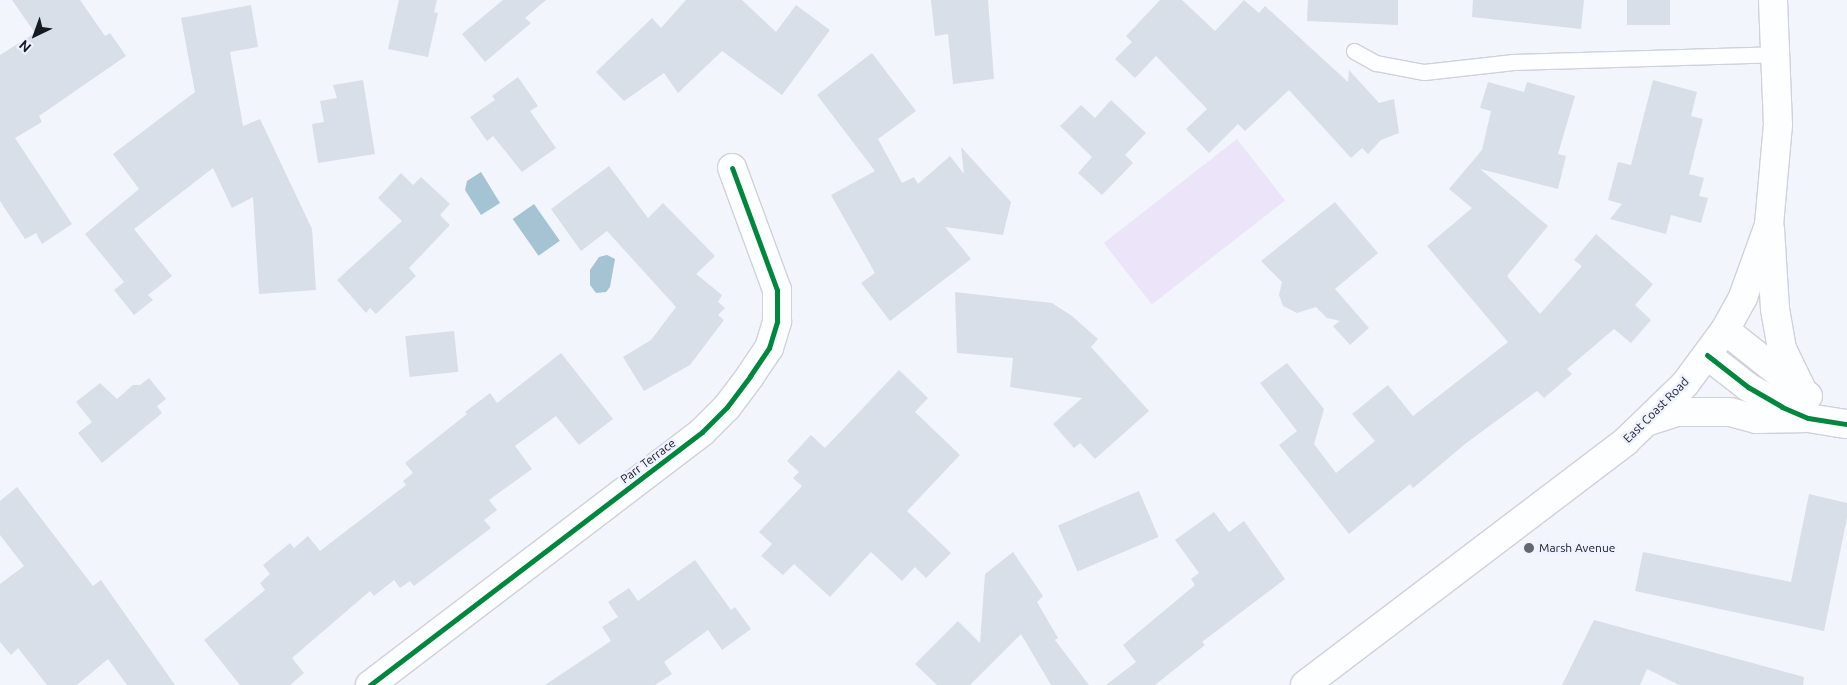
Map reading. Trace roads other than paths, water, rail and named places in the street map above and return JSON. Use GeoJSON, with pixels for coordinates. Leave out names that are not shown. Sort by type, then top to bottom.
{"type":"FeatureCollection","features":[{"type":"Feature","properties":{"kind":"main road","name":"East Coast Road"},"geometry":{"type":"LineString","coordinates":[[1305,685],[1649,421],[1685,384],[1725,330],[1743,297],[1769,225],[1778,142],[1773,0]]}},
{"type":"Feature","properties":{"kind":"main road","name":"Parr Terrace"},"geometry":{"type":"LineString","coordinates":[[370,685],[702,432],[727,407],[750,376],[769,348],[777,321],[776,290],[732,168]]}},
{"type":"Feature","properties":{"kind":"main road"},"geometry":{"type":"LineString","coordinates":[[1769,225],[1775,272],[1775,309],[1782,349],[1806,405]]}},
{"type":"Feature","properties":{"kind":"main road"},"geometry":{"type":"LineString","coordinates":[[1725,330],[1806,405]]}},
{"type":"Feature","properties":{"kind":"main road"},"geometry":{"type":"LineString","coordinates":[[1707,355],[1748,387],[1806,405],[1843,423]]}},
{"type":"Feature","properties":{"kind":"main road"},"geometry":{"type":"LineString","coordinates":[[1649,421],[1676,412],[1730,412],[1756,419],[1806,405]]}},
{"type":"Feature","properties":{"kind":"lane"},"geometry":{"type":"LineString","coordinates":[[1354,51],[1376,63],[1424,72],[1513,62],[1775,54]]}},
{"type":"Feature","properties":{"kind":"water"},"geometry":{"type":"Polygon","coordinates":[[[481,172],[500,203],[481,215],[465,190],[467,181],[481,172]]]}},
{"type":"Feature","properties":{"kind":"water"},"geometry":{"type":"Polygon","coordinates":[[[534,204],[560,241],[539,256],[513,219],[534,204]]]}},
{"type":"Feature","properties":{"kind":"water"},"geometry":{"type":"Polygon","coordinates":[[[607,255],[615,259],[610,287],[606,292],[596,293],[590,285],[590,270],[599,257],[607,255]]]}},
{"type":"Feature","properties":{"kind":"place","name":"Marsh Avenue"},"geometry":{"type":"Point","coordinates":[1529,548]}}]}
